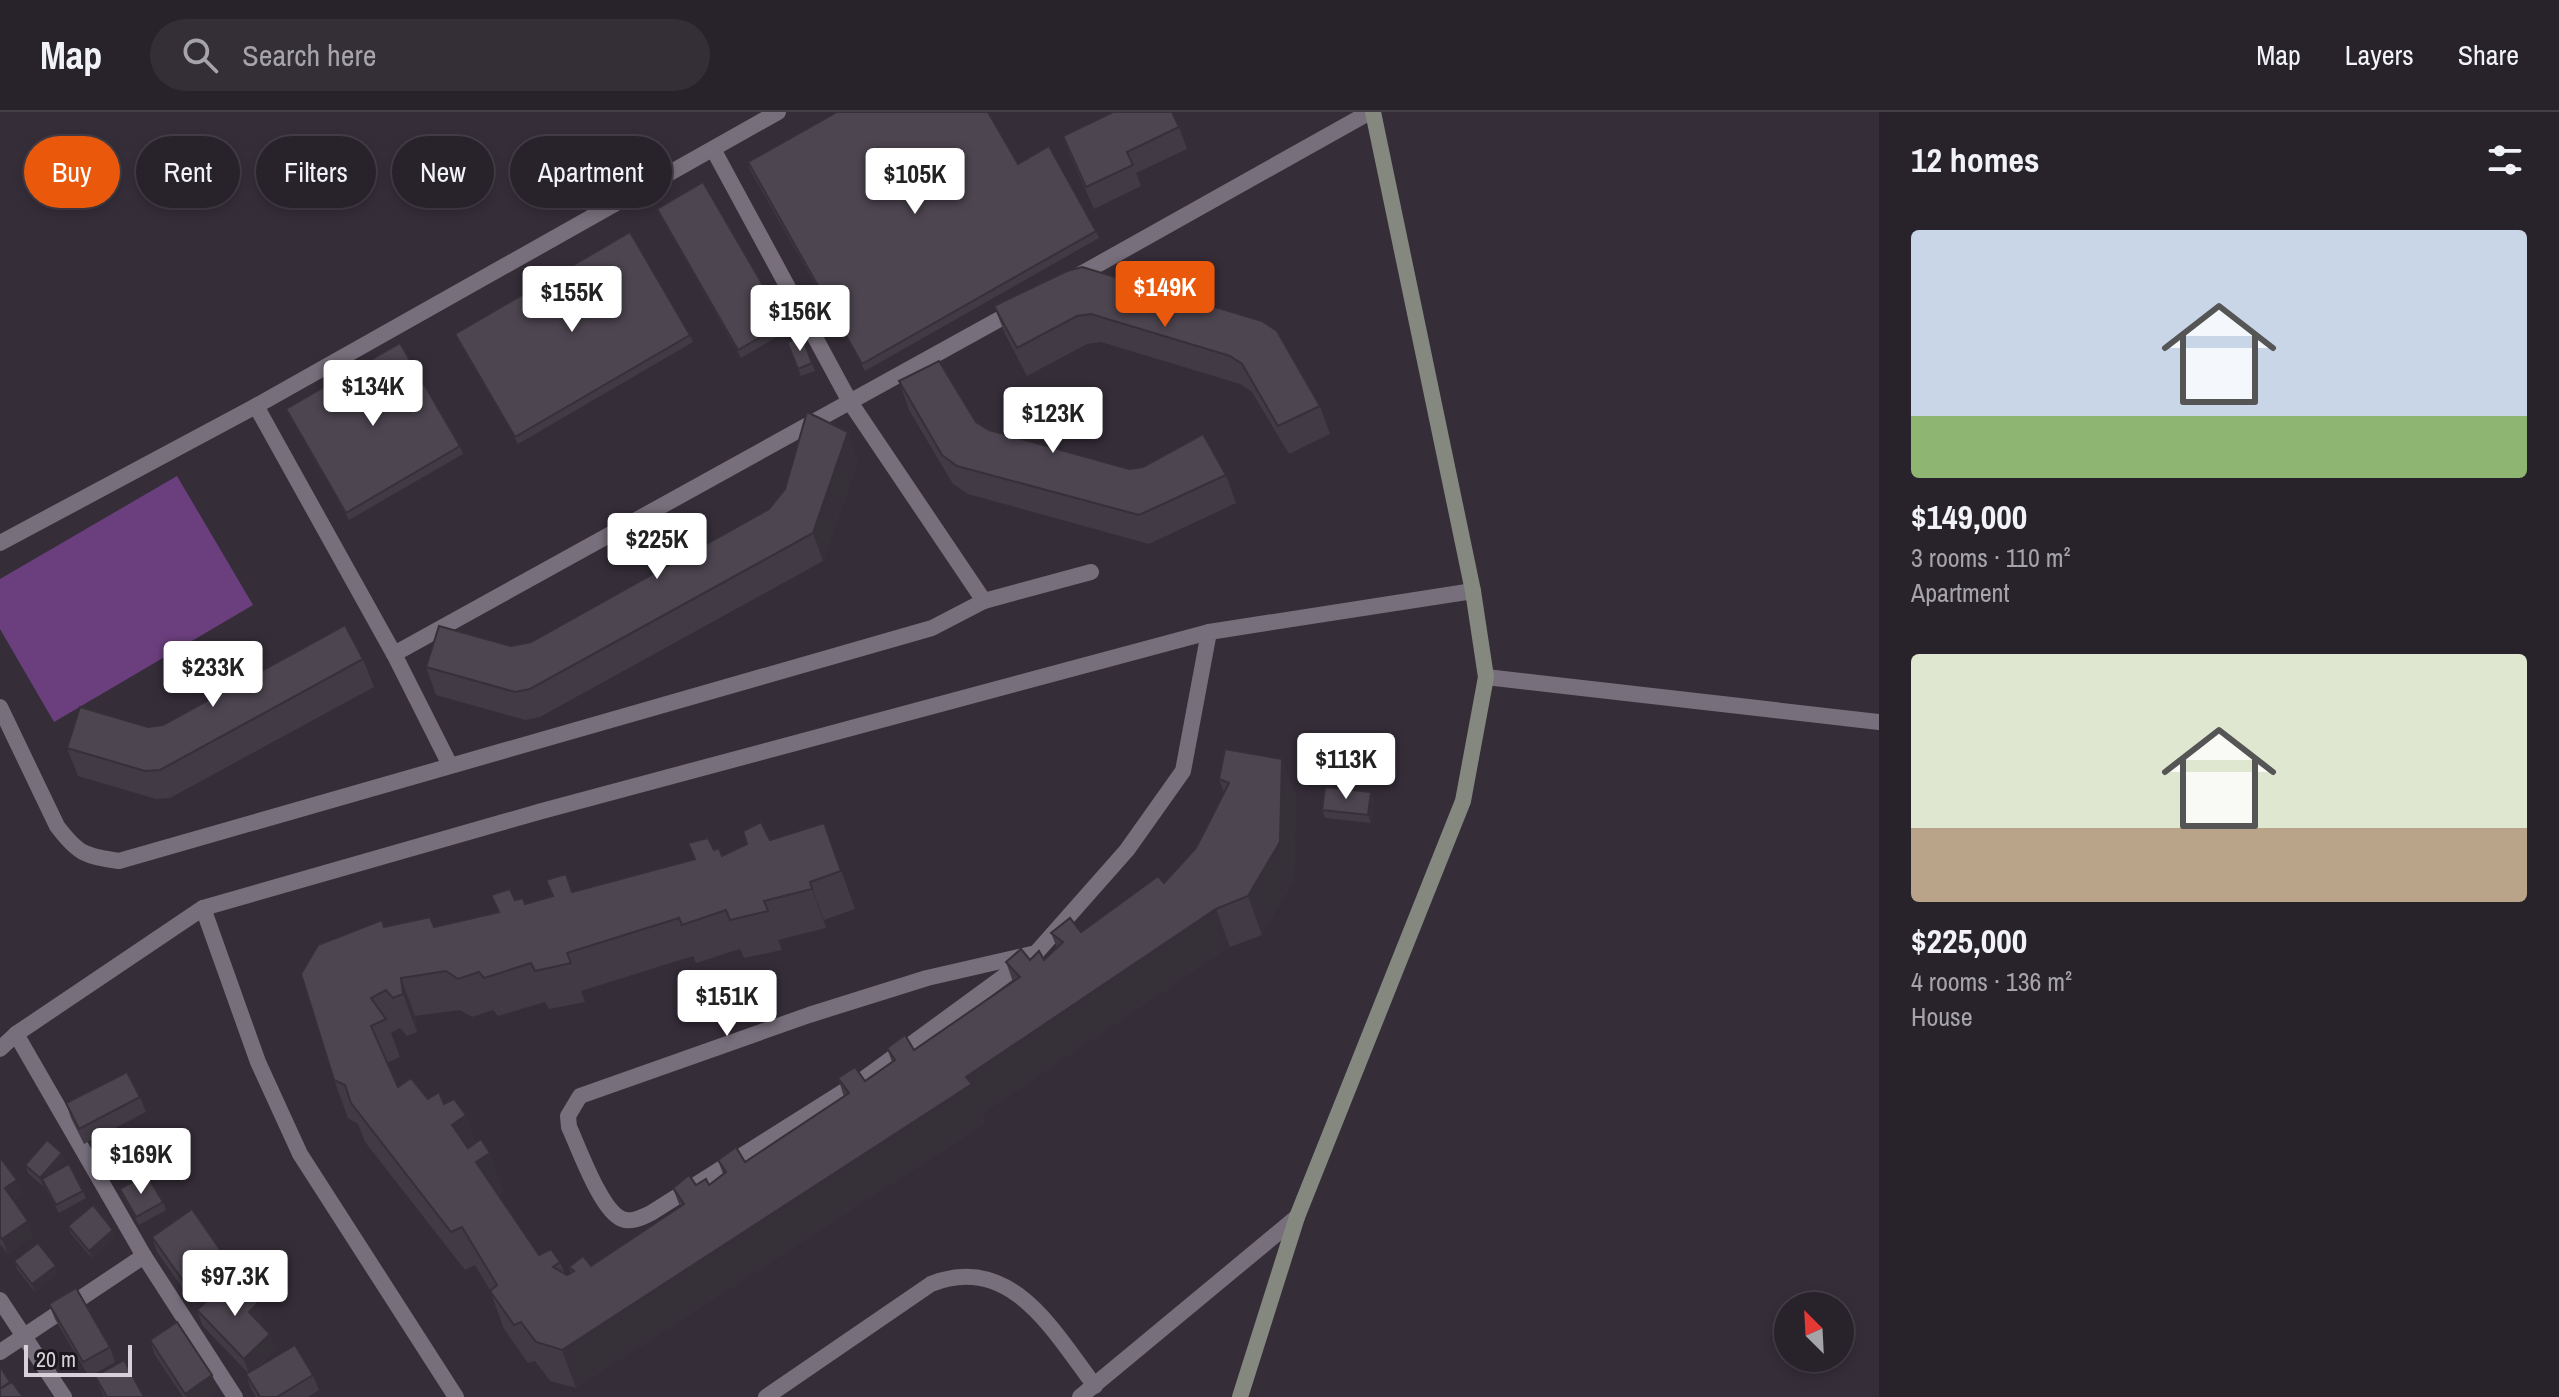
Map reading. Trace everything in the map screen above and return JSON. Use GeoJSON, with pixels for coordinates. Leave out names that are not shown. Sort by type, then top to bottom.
{"type":"FeatureCollection","features":[{"type":"Feature","properties":{"kind":"main road"},"geometry":{"type":"LineString","coordinates":[[1240,1397],[1297,1217],[1463,801],[1486,677],[1473,591],[1372,112]]}},
{"type":"Feature","properties":{"kind":"street"},"geometry":{"type":"LineString","coordinates":[[0,543],[256,406],[778,112]]}},
{"type":"Feature","properties":{"kind":"street"},"geometry":{"type":"LineString","coordinates":[[1056,288],[1372,112]]}},
{"type":"Feature","properties":{"kind":"street"},"geometry":{"type":"LineString","coordinates":[[713,149],[850,402],[984,601]]}},
{"type":"Feature","properties":{"kind":"street"},"geometry":{"type":"LineString","coordinates":[[394,654],[1029,303]]}},
{"type":"Feature","properties":{"kind":"street"},"geometry":{"type":"LineString","coordinates":[[256,406],[394,654],[450,765]]}},
{"type":"Feature","properties":{"kind":"street"},"geometry":{"type":"LineString","coordinates":[[0,707],[57,826],[69,843],[83,855],[119,861],[932,628],[984,601],[1091,572]]}},
{"type":"Feature","properties":{"kind":"street"},"geometry":{"type":"LineString","coordinates":[[0,1049],[16,1034],[203,908],[542,811],[1209,632],[1473,591]]}},
{"type":"Feature","properties":{"kind":"street"},"geometry":{"type":"LineString","coordinates":[[1036,953],[927,978],[809,1015],[580,1096],[568,1116],[569,1127],[606,1205],[622,1219],[633,1221],[651,1213],[865,1078],[1036,953],[1127,850],[1183,771],[1209,632]]}},
{"type":"Feature","properties":{"kind":"street"},"geometry":{"type":"LineString","coordinates":[[1486,677],[1879,722]]}},
{"type":"Feature","properties":{"kind":"street"},"geometry":{"type":"LineString","coordinates":[[203,908],[258,1062],[300,1154],[456,1397]]}},
{"type":"Feature","properties":{"kind":"street"},"geometry":{"type":"LineString","coordinates":[[16,1034],[144,1256],[235,1397]]}},
{"type":"Feature","properties":{"kind":"street"},"geometry":{"type":"LineString","coordinates":[[1080,1397],[1297,1217]]}},
{"type":"Feature","properties":{"kind":"street"},"geometry":{"type":"LineString","coordinates":[[0,1352],[144,1256]]}},
{"type":"Feature","properties":{"kind":"street"},"geometry":{"type":"LineString","coordinates":[[766,1397],[931,1284],[948,1277],[975,1275],[1010,1288],[1038,1312],[1095,1386]]}},
{"type":"Feature","properties":{"kind":"street"},"geometry":{"type":"LineString","coordinates":[[0,1300],[64,1397]]}},
{"type":"Feature","properties":{"kind":"shaded area"},"geometry":{"type":"Polygon","coordinates":[[[177,476],[253,605],[54,722],[0,629],[0,579],[177,476]]]}},
{"type":"Feature","properties":{"kind":"building"},"geometry":{"type":"Polygon","coordinates":[[[837,112],[988,112],[1018,164],[1049,146],[1096,231],[862,364],[748,162],[837,112]]]}},
{"type":"Feature","properties":{"kind":"building"},"geometry":{"type":"Polygon","coordinates":[[[1113,112],[1172,112],[1179,127],[1127,152],[1133,165],[1086,187],[1063,136],[1113,112]]]}},
{"type":"Feature","properties":{"kind":"building"},"geometry":{"type":"Polygon","coordinates":[[[703,182],[785,323],[738,350],[657,209],[672,208],[672,200],[703,182]]]}},
{"type":"Feature","properties":{"kind":"building"},"geometry":{"type":"Polygon","coordinates":[[[630,232],[690,335],[515,437],[455,334],[630,232]]]}},
{"type":"Feature","properties":{"kind":"building"},"geometry":{"type":"Polygon","coordinates":[[[1082,267],[1262,321],[1277,331],[1320,406],[1278,426],[1242,364],[1230,356],[1091,314],[1077,316],[1017,348],[994,306],[1067,271],[1082,267]]]}},
{"type":"Feature","properties":{"kind":"building"},"geometry":{"type":"Polygon","coordinates":[[[802,337],[812,363],[798,369],[787,342],[802,337]]]}},
{"type":"Feature","properties":{"kind":"building"},"geometry":{"type":"Polygon","coordinates":[[[400,343],[460,446],[346,513],[286,409],[400,343]]]}},
{"type":"Feature","properties":{"kind":"building"},"geometry":{"type":"Polygon","coordinates":[[[939,361],[976,422],[989,430],[1129,469],[1143,467],[1203,434],[1226,475],[1139,515],[957,466],[942,455],[899,381],[939,361]]]}},
{"type":"Feature","properties":{"kind":"building"},"geometry":{"type":"Polygon","coordinates":[[[807,412],[848,432],[813,533],[530,689],[515,692],[426,667],[439,626],[511,646],[531,642],[769,509],[785,489],[807,412]]]}},
{"type":"Feature","properties":{"kind":"building"},"geometry":{"type":"Polygon","coordinates":[[[345,625],[363,659],[160,770],[145,771],[67,748],[80,707],[148,727],[163,725],[345,625]]]}},
{"type":"Feature","properties":{"kind":"building"},"geometry":{"type":"Polygon","coordinates":[[[1225,749],[1282,759],[1280,842],[1248,896],[1216,909],[966,1077],[972,1084],[562,1350],[536,1342],[521,1322],[514,1325],[490,1291],[497,1285],[462,1227],[451,1232],[351,1103],[345,1085],[334,1080],[301,974],[318,945],[382,920],[384,927],[430,917],[434,927],[499,912],[491,895],[510,889],[515,900],[523,898],[525,904],[553,896],[546,880],[566,874],[572,892],[695,859],[688,843],[708,838],[714,850],[719,848],[722,856],[747,844],[743,831],[761,822],[770,840],[824,823],[841,871],[810,882],[812,889],[764,901],[768,911],[730,920],[726,910],[682,925],[679,918],[567,953],[571,963],[535,971],[531,963],[484,978],[479,972],[458,979],[446,971],[401,978],[403,994],[393,998],[386,990],[371,998],[386,1019],[371,1026],[398,1087],[411,1078],[428,1099],[439,1092],[444,1104],[454,1099],[466,1115],[452,1125],[468,1148],[481,1139],[490,1153],[476,1162],[539,1255],[551,1249],[560,1262],[553,1267],[567,1275],[574,1271],[569,1267],[583,1256],[591,1266],[684,1204],[673,1188],[689,1175],[696,1185],[706,1179],[709,1185],[726,1172],[718,1160],[736,1147],[745,1162],[849,1093],[838,1078],[855,1067],[865,1081],[895,1060],[887,1048],[905,1035],[914,1050],[1020,977],[1006,962],[1021,949],[1030,960],[1039,951],[1044,960],[1063,942],[1051,933],[1070,918],[1081,932],[1158,876],[1164,883],[1196,848],[1229,783],[1219,779],[1225,749]]]}},
{"type":"Feature","properties":{"kind":"building"},"geometry":{"type":"Polygon","coordinates":[[[1325,787],[1371,792],[1368,815],[1322,810],[1325,787]]]}},
{"type":"Feature","properties":{"kind":"building"},"geometry":{"type":"Polygon","coordinates":[[[127,1072],[140,1097],[79,1129],[66,1103],[127,1072]]]}},
{"type":"Feature","properties":{"kind":"building"},"geometry":{"type":"Polygon","coordinates":[[[121,1132],[133,1156],[106,1170],[93,1147],[121,1132]]]}},
{"type":"Feature","properties":{"kind":"building"},"geometry":{"type":"Polygon","coordinates":[[[47,1140],[62,1153],[40,1178],[25,1165],[47,1140]]]}},
{"type":"Feature","properties":{"kind":"building"},"geometry":{"type":"Polygon","coordinates":[[[0,1157],[17,1180],[5,1188],[28,1221],[2,1239],[0,1236],[0,1157]]]}},
{"type":"Feature","properties":{"kind":"building"},"geometry":{"type":"Polygon","coordinates":[[[69,1164],[83,1191],[56,1205],[42,1179],[69,1164]]]}},
{"type":"Feature","properties":{"kind":"building"},"geometry":{"type":"Polygon","coordinates":[[[146,1174],[163,1202],[136,1217],[120,1189],[146,1174]]]}},
{"type":"Feature","properties":{"kind":"building"},"geometry":{"type":"Polygon","coordinates":[[[93,1205],[113,1230],[89,1251],[68,1226],[93,1205]]]}},
{"type":"Feature","properties":{"kind":"building"},"geometry":{"type":"Polygon","coordinates":[[[192,1209],[221,1251],[208,1260],[217,1274],[191,1292],[152,1237],[192,1209]]]}},
{"type":"Feature","properties":{"kind":"building"},"geometry":{"type":"Polygon","coordinates":[[[38,1243],[56,1266],[32,1284],[14,1261],[38,1243]]]}},
{"type":"Feature","properties":{"kind":"building"},"geometry":{"type":"Polygon","coordinates":[[[232,1277],[258,1303],[249,1312],[270,1334],[244,1359],[197,1310],[232,1277]]]}},
{"type":"Feature","properties":{"kind":"building"},"geometry":{"type":"Polygon","coordinates":[[[76,1288],[110,1347],[83,1362],[49,1304],[76,1288]]]}},
{"type":"Feature","properties":{"kind":"building"},"geometry":{"type":"Polygon","coordinates":[[[177,1322],[212,1375],[185,1394],[150,1340],[177,1322]]]}},
{"type":"Feature","properties":{"kind":"building"},"geometry":{"type":"Polygon","coordinates":[[[295,1345],[313,1375],[277,1397],[260,1397],[246,1374],[295,1345]]]}},
{"type":"Feature","properties":{"kind":"building"},"geometry":{"type":"Polygon","coordinates":[[[124,1360],[144,1397],[107,1397],[95,1376],[124,1360]]]}},
{"type":"Feature","properties":{"kind":"building"},"geometry":{"type":"Polygon","coordinates":[[[0,1366],[10,1382],[0,1389],[0,1366]]]}},
{"type":"Feature","properties":{"kind":"building"},"geometry":{"type":"Polygon","coordinates":[[[12,1382],[23,1397],[0,1397],[0,1389],[12,1382]]]}}]}
